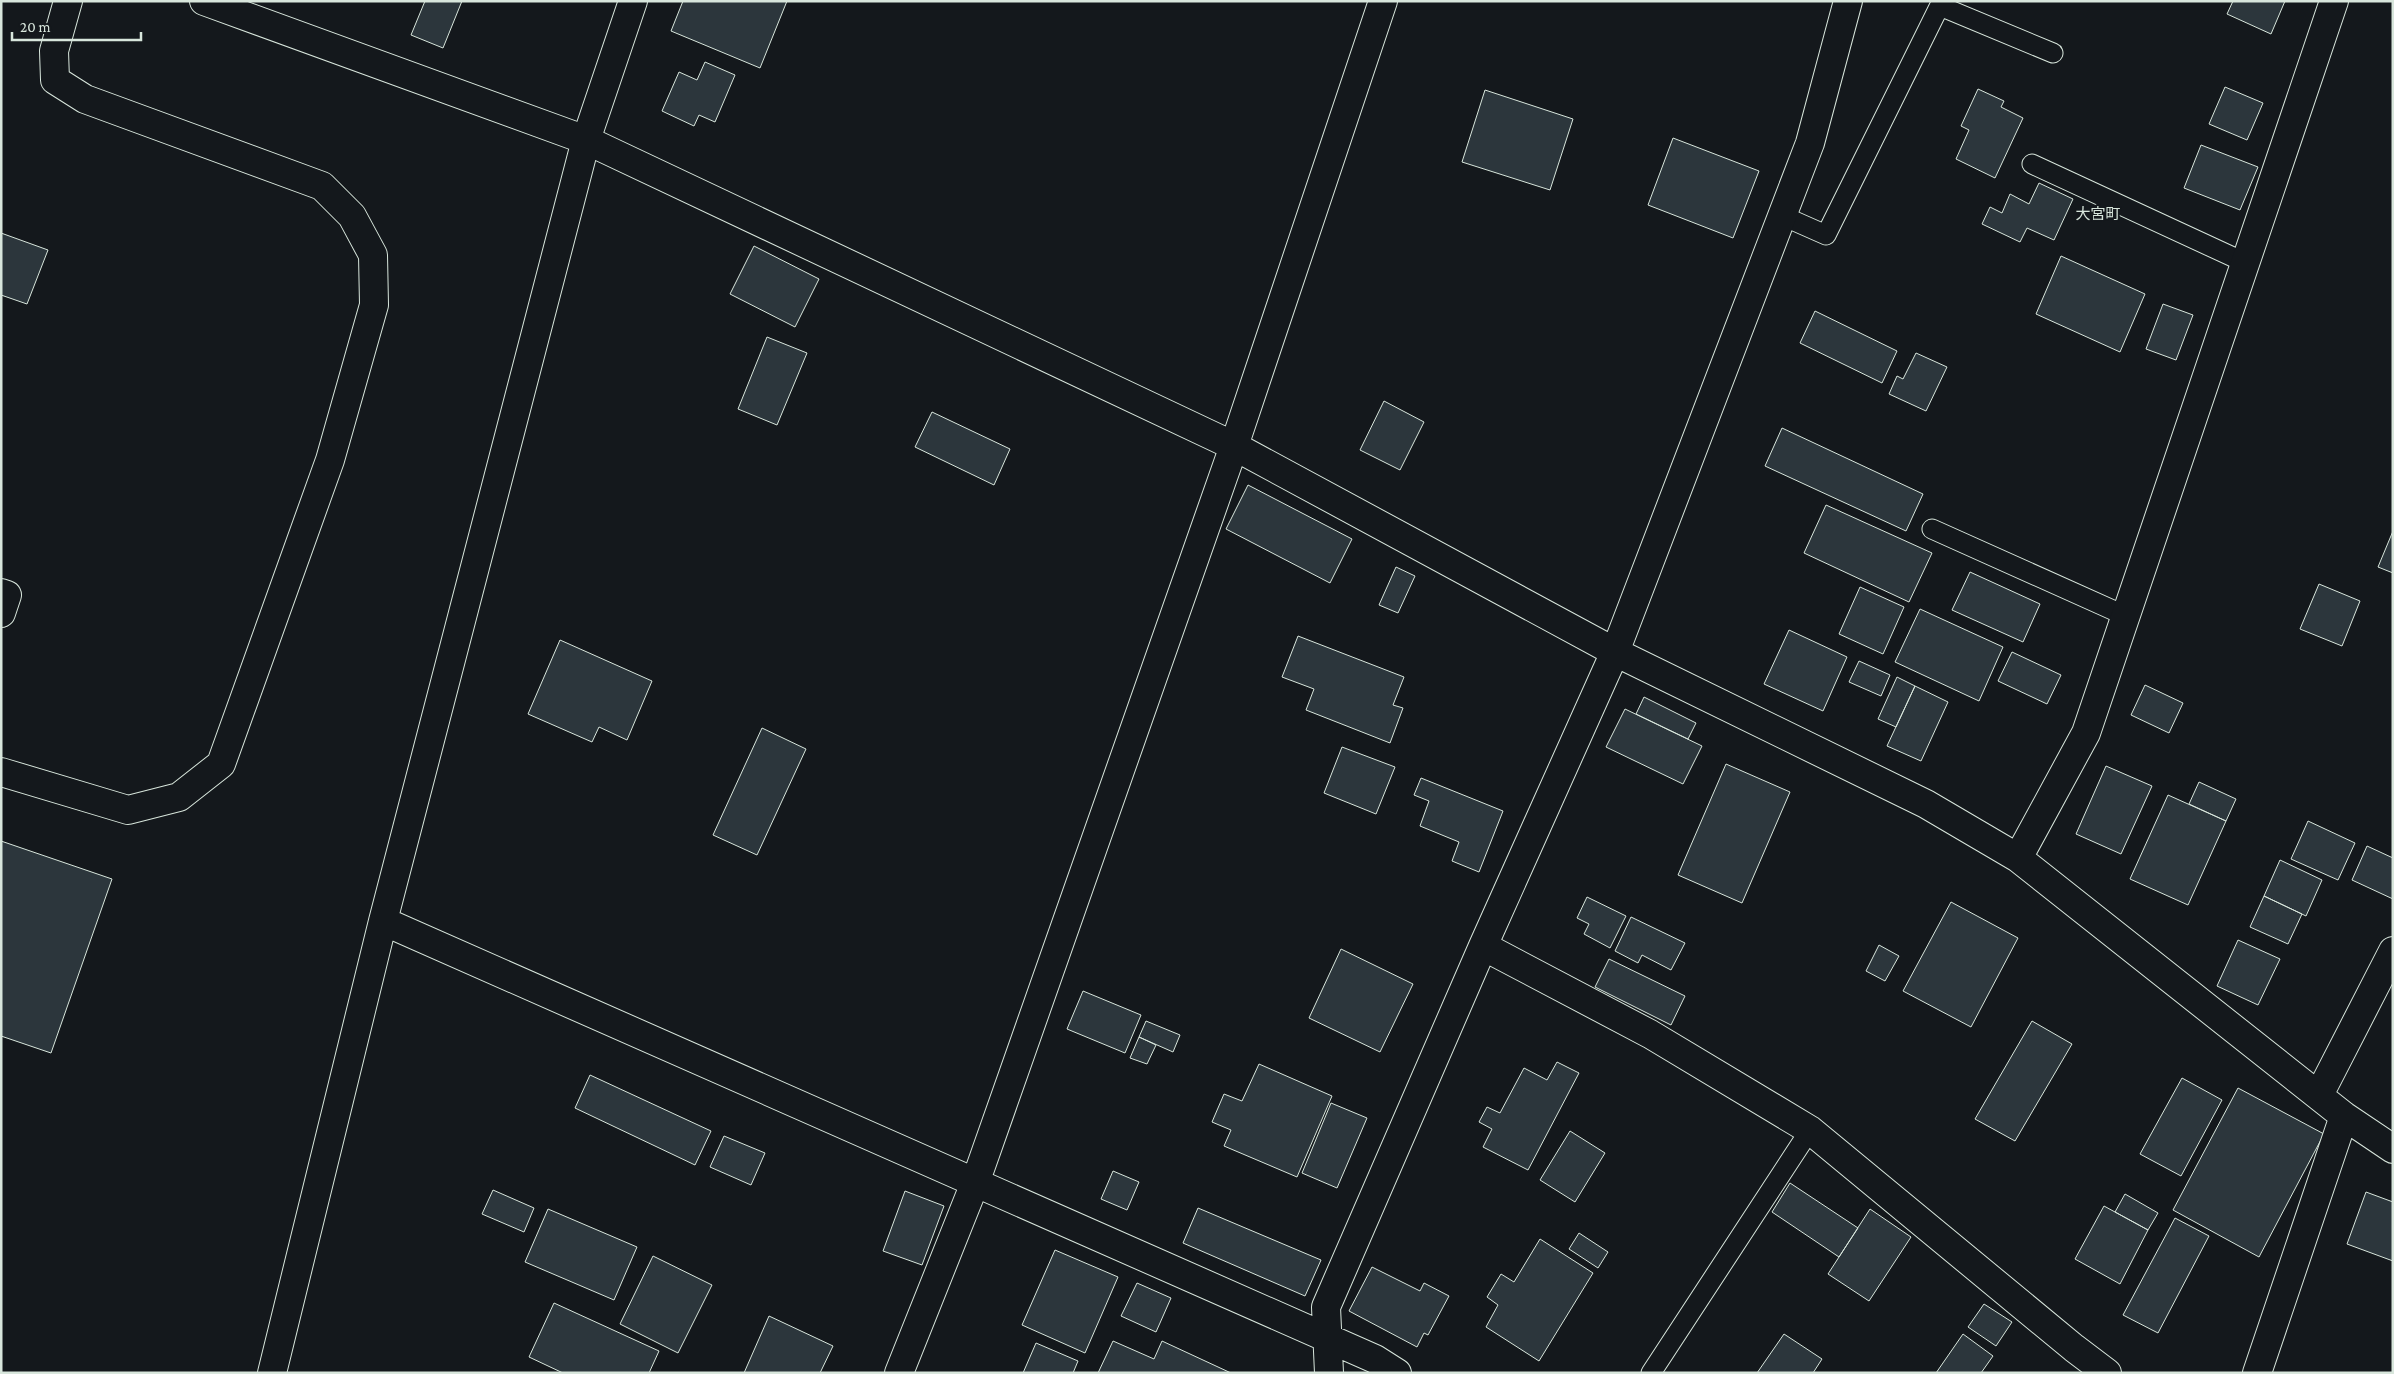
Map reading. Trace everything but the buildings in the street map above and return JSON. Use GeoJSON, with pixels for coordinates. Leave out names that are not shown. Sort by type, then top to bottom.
{"type":"FeatureCollection","features":[{"type":"Feature","properties":{"kind":"street"},"geometry":{"type":"LineString","coordinates":[[1,772],[128,810],[180,797],[221,764],[330,460],[374,305],[372,255],[352,216],[322,186],[85,99],[55,80],[54,52],[68,1]]}},
{"type":"Feature","properties":{"kind":"street"},"geometry":{"type":"LineString","coordinates":[[204,1],[586,140],[1234,446],[1615,652],[1926,804],[2018,858],[2320,1095],[2344,1116],[2393,1149]]}},
{"type":"Feature","properties":{"kind":"street"},"geometry":{"type":"LineString","coordinates":[[272,1373],[383,921],[586,140],[633,1]]}},
{"type":"Feature","properties":{"kind":"street"},"geometry":{"type":"LineString","coordinates":[[899,1373],[975,1183],[1234,446],[1383,1]]}},
{"type":"Feature","properties":{"kind":"street"},"geometry":{"type":"LineString","coordinates":[[1329,1373],[1326,1307],[1483,946],[1615,652],[1810,142],[1848,1]]}},
{"type":"Feature","properties":{"kind":"street"},"geometry":{"type":"LineString","coordinates":[[2018,858],[2086,733],[2334,1]]}},
{"type":"Feature","properties":{"kind":"street"},"geometry":{"type":"LineString","coordinates":[[1,593],[7,595],[1,613]]}},
{"type":"Feature","properties":{"kind":"street"},"geometry":{"type":"LineString","coordinates":[[383,921],[1374,1359],[1397,1373]]}},
{"type":"Feature","properties":{"kind":"street"},"geometry":{"type":"LineString","coordinates":[[1483,946],[1650,1034],[1810,1130],[2074,1348],[2108,1373]]}},
{"type":"Feature","properties":{"kind":"street"},"geometry":{"type":"LineString","coordinates":[[2320,1095],[2393,951]]}},
{"type":"Feature","properties":{"kind":"street"},"geometry":{"type":"LineString","coordinates":[[2257,1373],[2344,1116]]}},
{"type":"Feature","properties":{"kind":"lane"},"geometry":{"type":"LineString","coordinates":[[1783,216],[1826,235],[1941,4],[2053,53]]}},
{"type":"Feature","properties":{"kind":"lane"},"geometry":{"type":"LineString","coordinates":[[2032,164],[2246,263]]}},
{"type":"Feature","properties":{"kind":"lane"},"geometry":{"type":"LineString","coordinates":[[1932,529],[2126,616]]}},
{"type":"Feature","properties":{"kind":"lane"},"geometry":{"type":"LineString","coordinates":[[1650,1373],[1810,1130]]}},
{"type":"Feature","properties":{"kind":"district","name":"大宮町"},"geometry":{"type":"Point","coordinates":[2098,214]}}]}
